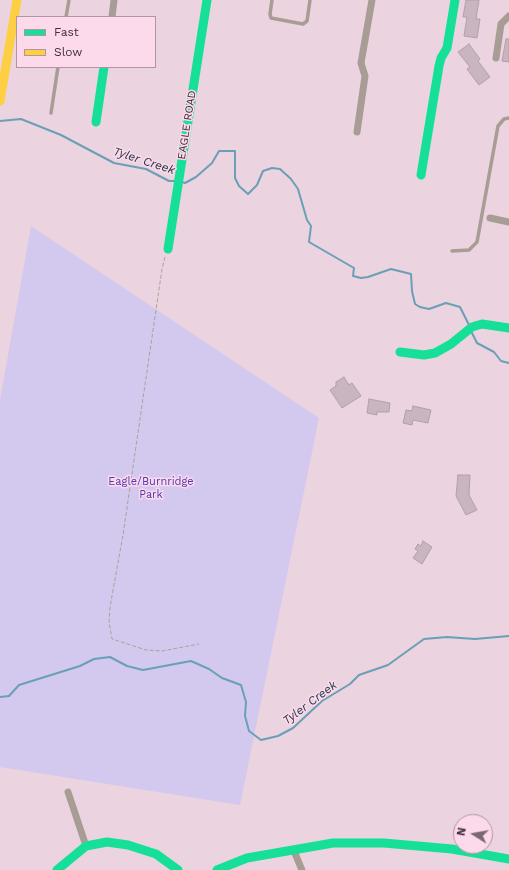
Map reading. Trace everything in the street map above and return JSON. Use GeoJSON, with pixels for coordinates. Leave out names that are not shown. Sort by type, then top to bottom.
{"type":"FeatureCollection","features":[{"type":"Feature","properties":{"kind":"street"},"geometry":{"type":"LineString","coordinates":[[0,101],[17,0]]}},
{"type":"Feature","properties":{"kind":"street"},"geometry":{"type":"LineString","coordinates":[[112,16],[114,0]]}},
{"type":"Feature","properties":{"kind":"street","name":"EAGLE ROAD"},"geometry":{"type":"LineString","coordinates":[[168,249],[207,0]]}},
{"type":"Feature","properties":{"kind":"street"},"geometry":{"type":"LineString","coordinates":[[357,132],[365,76],[361,63],[372,0]]}},
{"type":"Feature","properties":{"kind":"street"},"geometry":{"type":"LineString","coordinates":[[421,175],[440,62],[447,48],[455,0]]}},
{"type":"Feature","properties":{"kind":"street"},"geometry":{"type":"LineString","coordinates":[[496,58],[501,24],[509,16]]}},
{"type":"Feature","properties":{"kind":"street"},"geometry":{"type":"LineString","coordinates":[[96,122],[104,68]]}},
{"type":"Feature","properties":{"kind":"street"},"geometry":{"type":"LineString","coordinates":[[490,218],[509,222]]}},
{"type":"Feature","properties":{"kind":"street"},"geometry":{"type":"LineString","coordinates":[[400,352],[424,355],[435,353],[451,344],[476,326],[486,324],[505,327]]}},
{"type":"Feature","properties":{"kind":"street"},"geometry":{"type":"LineString","coordinates":[[68,792],[86,846]]}},
{"type":"Feature","properties":{"kind":"street"},"geometry":{"type":"LineString","coordinates":[[57,870],[86,846],[106,842],[142,849],[162,857],[178,870]]}},
{"type":"Feature","properties":{"kind":"street"},"geometry":{"type":"LineString","coordinates":[[217,870],[246,858],[332,844],[384,843],[452,849],[509,860]]}},
{"type":"Feature","properties":{"kind":"street"},"geometry":{"type":"LineString","coordinates":[[294,851],[302,870]]}},
{"type":"Feature","properties":{"kind":"lane"},"geometry":{"type":"LineString","coordinates":[[66,16],[69,0]]}},
{"type":"Feature","properties":{"kind":"lane"},"geometry":{"type":"LineString","coordinates":[[272,0],[271,18],[303,24],[307,21],[310,0]]}},
{"type":"Feature","properties":{"kind":"lane"},"geometry":{"type":"LineString","coordinates":[[51,113],[58,68]]}},
{"type":"Feature","properties":{"kind":"lane"},"geometry":{"type":"LineString","coordinates":[[452,251],[469,250],[477,242],[498,126],[504,119],[509,118]]}},
{"type":"Feature","properties":{"kind":"path"},"geometry":{"type":"LineString","coordinates":[[168,249],[162,268],[110,607],[109,622],[112,639],[146,650],[162,651],[199,644]]}},
{"type":"Feature","properties":{"kind":"green space","name":"Eagle/Burnridge Park"},"geometry":{"type":"Polygon","coordinates":[[[31,226],[319,418],[240,805],[0,767],[0,400],[31,226]]]}},
{"type":"Feature","properties":{"kind":"building"},"geometry":{"type":"Polygon","coordinates":[[[466,0],[479,0],[476,19],[480,19],[477,38],[464,36],[467,17],[463,17],[466,0]]]}},
{"type":"Feature","properties":{"kind":"building"},"geometry":{"type":"Polygon","coordinates":[[[506,39],[509,39],[509,62],[502,61],[506,39]]]}},
{"type":"Feature","properties":{"kind":"building"},"geometry":{"type":"Polygon","coordinates":[[[469,44],[480,59],[478,61],[490,77],[479,85],[467,69],[470,67],[458,52],[469,44]]]}},
{"type":"Feature","properties":{"kind":"building"},"geometry":{"type":"Polygon","coordinates":[[[344,377],[349,385],[352,383],[361,396],[342,408],[330,390],[336,386],[336,382],[344,377]]]}},
{"type":"Feature","properties":{"kind":"building"},"geometry":{"type":"Polygon","coordinates":[[[369,399],[390,403],[389,412],[377,412],[377,415],[367,413],[369,399]]]}},
{"type":"Feature","properties":{"kind":"building"},"geometry":{"type":"Polygon","coordinates":[[[413,406],[431,410],[428,423],[413,420],[412,425],[403,423],[406,410],[412,411],[413,406]]]}},
{"type":"Feature","properties":{"kind":"building"},"geometry":{"type":"Polygon","coordinates":[[[458,475],[470,475],[469,495],[477,510],[466,515],[456,496],[458,475]]]}},
{"type":"Feature","properties":{"kind":"building"},"geometry":{"type":"Polygon","coordinates":[[[423,541],[432,547],[422,564],[413,558],[418,551],[415,549],[418,544],[421,546],[423,541]]]}},
{"type":"Feature","properties":{"kind":"waterway","name":"Tyler Creek"},"geometry":{"type":"LineString","coordinates":[[0,121],[21,119],[61,135],[114,163],[146,169],[169,181],[175,181]]}},
{"type":"Feature","properties":{"kind":"waterway","name":"Tyler Creek"},"geometry":{"type":"LineString","coordinates":[[182,182],[185,183],[196,177],[212,163],[219,151],[235,151],[235,178],[239,186],[248,194],[257,185],[263,171],[272,168],[280,169],[291,179],[298,189],[307,220],[311,226],[309,242],[354,268],[353,276],[361,278],[368,277],[391,269],[411,274],[412,291],[415,304],[429,309],[446,303],[460,307],[469,325]]}},
{"type":"Feature","properties":{"kind":"waterway","name":"Tyler Creek"},"geometry":{"type":"LineString","coordinates":[[471,331],[477,343],[494,352],[501,361],[509,363]]}},
{"type":"Feature","properties":{"kind":"waterway","name":"Tyler Creek"},"geometry":{"type":"LineString","coordinates":[[0,697],[9,696],[19,685],[80,666],[94,659],[110,657],[127,666],[143,670],[191,661],[209,669],[222,678],[241,685],[246,702],[245,716],[249,731],[261,740],[278,736],[293,728],[322,701],[350,684],[359,675],[388,665],[424,639],[447,637],[475,639],[509,636]]}},
{"type":"Feature","properties":{"kind":"traffic: fast"},"geometry":{"type":"LineString","coordinates":[[168,249],[207,0]]}},
{"type":"Feature","properties":{"kind":"traffic: fast"},"geometry":{"type":"LineString","coordinates":[[421,175],[439,66],[441,58],[447,48],[455,0]]}},
{"type":"Feature","properties":{"kind":"traffic: fast"},"geometry":{"type":"LineString","coordinates":[[96,122],[104,68]]}},
{"type":"Feature","properties":{"kind":"traffic: fast"},"geometry":{"type":"LineString","coordinates":[[400,352],[424,355],[435,353],[451,344],[472,327],[482,324],[509,328]]}},
{"type":"Feature","properties":{"kind":"traffic: fast"},"geometry":{"type":"LineString","coordinates":[[57,870],[86,846],[107,842],[128,845],[156,854],[178,870]]}},
{"type":"Feature","properties":{"kind":"traffic: fast"},"geometry":{"type":"LineString","coordinates":[[217,870],[247,858],[333,843],[384,843],[452,849],[509,859]]}},
{"type":"Feature","properties":{"kind":"traffic: slow"},"geometry":{"type":"LineString","coordinates":[[0,101],[17,0]]}}]}
